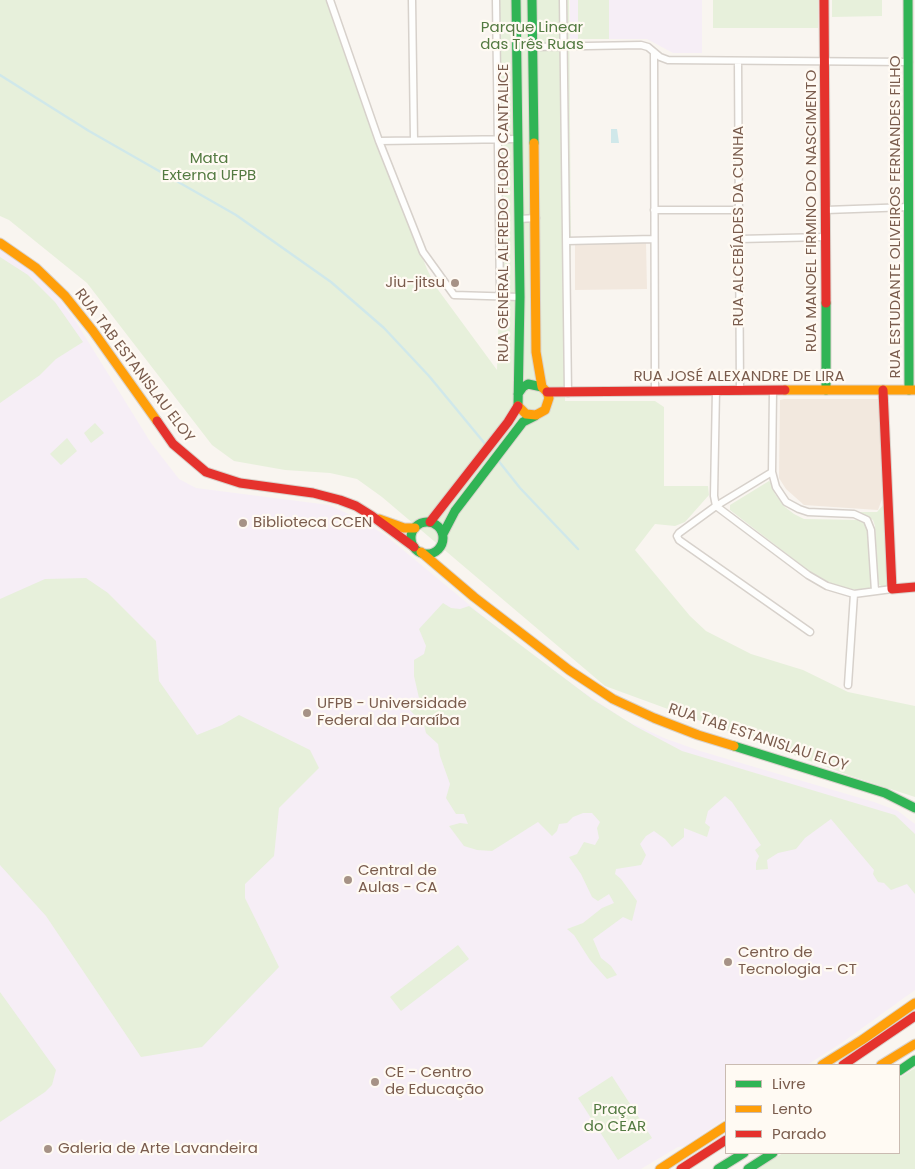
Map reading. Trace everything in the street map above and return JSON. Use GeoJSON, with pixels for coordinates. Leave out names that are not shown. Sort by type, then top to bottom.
{"type":"FeatureCollection","features":[{"type":"Feature","properties":{"kind":"main road","name":"RUA GENERAL ALFREDO FLORO CANTALICE"},"geometry":{"type":"LineString","coordinates":[[516,0],[520,296],[518,406]]}},
{"type":"Feature","properties":{"kind":"main road","name":"RUA GENERAL ALFREDO FLORO CANTALICE"},"geometry":{"type":"LineString","coordinates":[[532,0],[536,218],[536,352],[549,398],[547,407]]}},
{"type":"Feature","properties":{"kind":"main road","name":"RUA MANOEL FIRMINO DO NASCIMENTO"},"geometry":{"type":"LineString","coordinates":[[824,0],[826,390]]}},
{"type":"Feature","properties":{"kind":"main road","name":"RUA ESTUDANTE OLIVEIROS FERNANDES FILHO"},"geometry":{"type":"LineString","coordinates":[[908,0],[912,45],[909,62],[912,390]]}},
{"type":"Feature","properties":{"kind":"main road","name":"RUA TAB ESTANISLAU ELOY"},"geometry":{"type":"LineString","coordinates":[[0,243],[36,268],[64,296],[93,331],[173,444],[206,472],[240,483],[314,494],[356,506],[418,550],[569,670],[621,702],[654,718],[698,735],[885,792],[915,808]]}},
{"type":"Feature","properties":{"kind":"main road"},"geometry":{"type":"LineString","coordinates":[[518,395],[528,384],[545,389]]}},
{"type":"Feature","properties":{"kind":"main road","name":"RUA JOSÉ ALEXANDRE DE LIRA"},"geometry":{"type":"LineString","coordinates":[[545,389],[565,393],[716,390],[912,390]]}},
{"type":"Feature","properties":{"kind":"main road"},"geometry":{"type":"LineString","coordinates":[[883,390],[892,589],[915,587]]}},
{"type":"Feature","properties":{"kind":"main road"},"geometry":{"type":"LineString","coordinates":[[443,534],[438,526],[430,522],[422,523],[415,528],[412,535],[418,550],[429,554],[437,551],[442,544],[443,534],[455,511],[517,429],[523,422],[536,415],[565,393]]}},
{"type":"Feature","properties":{"kind":"main road"},"geometry":{"type":"LineString","coordinates":[[430,522],[508,422],[518,406],[526,414],[536,415]]}},
{"type":"Feature","properties":{"kind":"main road","name":"RUA TAB ESTANISLAU ELOY"},"geometry":{"type":"LineString","coordinates":[[372,516],[404,528],[415,528]]}},
{"type":"Feature","properties":{"kind":"main road","name":"RUA TAB ESTANISLAU ELOY"},"geometry":{"type":"LineString","coordinates":[[437,551],[440,562],[451,578]]}},
{"type":"Feature","properties":{"kind":"main road"},"geometry":{"type":"LineString","coordinates":[[824,1064],[915,1003]]}},
{"type":"Feature","properties":{"kind":"main road"},"geometry":{"type":"LineString","coordinates":[[844,1064],[915,1016]]}},
{"type":"Feature","properties":{"kind":"main road"},"geometry":{"type":"LineString","coordinates":[[883,1064],[915,1044]]}},
{"type":"Feature","properties":{"kind":"main road"},"geometry":{"type":"LineString","coordinates":[[900,1070],[915,1060]]}},
{"type":"Feature","properties":{"kind":"main road"},"geometry":{"type":"LineString","coordinates":[[660,1169],[725,1127]]}},
{"type":"Feature","properties":{"kind":"main road"},"geometry":{"type":"LineString","coordinates":[[681,1169],[725,1141]]}},
{"type":"Feature","properties":{"kind":"main road"},"geometry":{"type":"LineString","coordinates":[[718,1169],[742,1154]]}},
{"type":"Feature","properties":{"kind":"main road"},"geometry":{"type":"LineString","coordinates":[[748,1169],[771,1154]]}},
{"type":"Feature","properties":{"kind":"street"},"geometry":{"type":"LineString","coordinates":[[330,0],[379,141],[423,252],[454,295],[520,296]]}},
{"type":"Feature","properties":{"kind":"street"},"geometry":{"type":"LineString","coordinates":[[412,0],[414,140]]}},
{"type":"Feature","properties":{"kind":"street","name":"RUA GENERAL ALFREDO FLORO CANTALICE"},"geometry":{"type":"LineString","coordinates":[[496,0],[500,296]]}},
{"type":"Feature","properties":{"kind":"street"},"geometry":{"type":"LineString","coordinates":[[564,0],[567,241],[565,393]]}},
{"type":"Feature","properties":{"kind":"street"},"geometry":{"type":"LineString","coordinates":[[533,47],[641,45],[648,47],[668,60],[909,62]]}},
{"type":"Feature","properties":{"kind":"street"},"geometry":{"type":"LineString","coordinates":[[654,52],[655,391]]}},
{"type":"Feature","properties":{"kind":"street","name":"RUA ALCEBÍADES DA CUNHA"},"geometry":{"type":"LineString","coordinates":[[738,60],[740,391]]}},
{"type":"Feature","properties":{"kind":"street"},"geometry":{"type":"LineString","coordinates":[[379,141],[518,140]]}},
{"type":"Feature","properties":{"kind":"street"},"geometry":{"type":"LineString","coordinates":[[826,210],[909,207]]}},
{"type":"Feature","properties":{"kind":"street"},"geometry":{"type":"LineString","coordinates":[[654,210],[739,210]]}},
{"type":"Feature","properties":{"kind":"street"},"geometry":{"type":"LineString","coordinates":[[519,218],[536,218]]}},
{"type":"Feature","properties":{"kind":"street"},"geometry":{"type":"LineString","coordinates":[[739,239],[826,237]]}},
{"type":"Feature","properties":{"kind":"street"},"geometry":{"type":"LineString","coordinates":[[567,241],[654,239]]}},
{"type":"Feature","properties":{"kind":"street"},"geometry":{"type":"LineString","coordinates":[[716,390],[714,496],[716,506],[808,576],[827,586],[854,594],[892,589]]}},
{"type":"Feature","properties":{"kind":"street"},"geometry":{"type":"LineString","coordinates":[[773,391],[772,472],[776,488],[786,502],[808,512],[854,514],[866,520],[871,530],[874,592]]}},
{"type":"Feature","properties":{"kind":"street"},"geometry":{"type":"LineString","coordinates":[[772,472],[716,506],[679,532],[677,536],[679,540],[810,632]]}},
{"type":"Feature","properties":{"kind":"street"},"geometry":{"type":"LineString","coordinates":[[848,685],[854,594]]}},
{"type":"Feature","properties":{"kind":"shaded area"},"geometry":{"type":"Polygon","coordinates":[[[570,0],[702,0],[702,53],[673,53],[647,39],[570,39],[570,0]]]}},
{"type":"Feature","properties":{"kind":"shaded area"},"geometry":{"type":"Polygon","coordinates":[[[646,242],[647,289],[575,290],[575,243],[646,242]]]}},
{"type":"Feature","properties":{"kind":"shaded area","name":"UFPB - Universidade Federal da Paraíba"},"geometry":{"type":"Polygon","coordinates":[[[0,249],[41,279],[60,300],[76,322],[151,443],[179,479],[196,488],[329,505],[357,518],[385,535],[512,640],[627,721],[664,738],[700,751],[874,802],[898,811],[915,824],[915,990],[843,1042],[809,1064],[725,1064],[725,1119],[685,1146],[678,1147],[641,1169],[0,1169],[0,249]]]}},
{"type":"Feature","properties":{"kind":"shaded area"},"geometry":{"type":"Polygon","coordinates":[[[878,399],[885,491],[878,510],[804,505],[786,489],[779,478],[780,400],[878,399]]]}},
{"type":"Feature","properties":{"kind":"green space","name":"Mata Externa UFPB"},"geometry":{"type":"Polygon","coordinates":[[[0,0],[328,0],[381,154],[427,269],[436,287],[497,370],[499,302],[495,0],[569,0],[571,246],[565,401],[655,401],[664,407],[664,486],[708,486],[709,495],[685,522],[675,526],[655,524],[635,550],[690,616],[706,631],[751,654],[803,670],[848,692],[915,706],[915,797],[851,776],[605,686],[382,497],[357,479],[330,473],[285,470],[234,461],[212,445],[87,283],[9,220],[0,216],[0,0]]]}},
{"type":"Feature","properties":{"kind":"green space"},"geometry":{"type":"Polygon","coordinates":[[[578,0],[609,0],[609,39],[578,39],[578,0]]]}},
{"type":"Feature","properties":{"kind":"green space"},"geometry":{"type":"Polygon","coordinates":[[[713,0],[818,0],[818,28],[713,28],[713,0]]]}},
{"type":"Feature","properties":{"kind":"green space"},"geometry":{"type":"Polygon","coordinates":[[[832,0],[882,0],[882,16],[832,17],[832,0]]]}},
{"type":"Feature","properties":{"kind":"green space"},"geometry":{"type":"Polygon","coordinates":[[[0,257],[28,275],[55,302],[83,342],[56,359],[40,375],[0,403],[0,257]]]}},
{"type":"Feature","properties":{"kind":"green space"},"geometry":{"type":"Polygon","coordinates":[[[95,423],[104,433],[91,443],[84,433],[95,423]]]}},
{"type":"Feature","properties":{"kind":"green space"},"geometry":{"type":"Polygon","coordinates":[[[67,438],[77,451],[61,465],[50,454],[67,438]]]}},
{"type":"Feature","properties":{"kind":"green space"},"geometry":{"type":"Polygon","coordinates":[[[769,481],[775,494],[785,507],[804,519],[860,520],[864,522],[869,528],[871,588],[860,590],[834,585],[809,571],[730,510],[730,505],[769,481]]]}},
{"type":"Feature","properties":{"kind":"green space"},"geometry":{"type":"Polygon","coordinates":[[[886,502],[887,585],[883,587],[878,584],[875,526],[873,520],[858,512],[877,512],[886,502]]]}},
{"type":"Feature","properties":{"kind":"green space"},"geometry":{"type":"Polygon","coordinates":[[[86,578],[108,593],[156,641],[159,681],[197,735],[222,725],[239,715],[310,750],[319,768],[279,808],[274,856],[245,884],[245,898],[279,967],[202,1047],[141,1057],[46,916],[0,865],[0,599],[45,579],[86,578]]]}},
{"type":"Feature","properties":{"kind":"green space"},"geometry":{"type":"Polygon","coordinates":[[[443,603],[451,608],[460,609],[469,606],[592,699],[635,726],[682,751],[895,815],[915,834],[915,894],[907,884],[891,890],[884,883],[878,882],[873,874],[874,870],[831,819],[805,838],[796,849],[778,853],[767,860],[768,869],[756,870],[759,856],[755,850],[761,845],[732,802],[725,796],[708,811],[705,823],[710,827],[707,837],[684,828],[684,837],[672,847],[654,831],[646,836],[640,844],[646,855],[641,865],[616,869],[615,874],[637,901],[632,921],[623,917],[593,939],[601,958],[611,966],[617,975],[607,979],[590,960],[574,935],[567,929],[583,923],[602,908],[614,903],[609,894],[598,901],[592,897],[581,874],[569,857],[577,854],[584,842],[595,845],[599,838],[597,828],[600,822],[592,813],[583,813],[573,817],[567,823],[559,824],[557,831],[552,836],[538,822],[492,851],[477,850],[464,846],[449,826],[460,823],[468,824],[464,814],[456,814],[446,798],[450,784],[440,756],[438,744],[426,733],[424,725],[410,710],[410,706],[419,698],[414,676],[414,660],[424,654],[426,646],[419,629],[443,603]]]}},
{"type":"Feature","properties":{"kind":"green space"},"geometry":{"type":"Polygon","coordinates":[[[458,945],[469,959],[401,1011],[390,997],[458,945]]]}},
{"type":"Feature","properties":{"kind":"green space"},"geometry":{"type":"Polygon","coordinates":[[[0,992],[56,1070],[52,1085],[45,1092],[0,1122],[0,992]]]}},
{"type":"Feature","properties":{"kind":"green space"},"geometry":{"type":"Polygon","coordinates":[[[915,1068],[915,1169],[757,1169],[781,1154],[900,1154],[900,1077],[915,1068]]]}},
{"type":"Feature","properties":{"kind":"green space","name":"Praça do CEAR"},"geometry":{"type":"Polygon","coordinates":[[[612,1076],[652,1138],[618,1160],[578,1098],[612,1076]]]}},
{"type":"Feature","properties":{"kind":"water"},"geometry":{"type":"Polygon","coordinates":[[[611,129],[617,129],[619,143],[611,143],[611,129]]]}},
{"type":"Feature","properties":{"kind":"waterway"},"geometry":{"type":"LineString","coordinates":[[0,75],[89,131],[236,215],[331,282],[384,328],[429,376],[486,445]]}},
{"type":"Feature","properties":{"kind":"waterway"},"geometry":{"type":"LineString","coordinates":[[497,459],[520,488],[578,549]]}},
{"type":"Feature","properties":{"kind":"traffic: fast"},"geometry":{"type":"LineString","coordinates":[[516,0],[520,297],[518,406]]}},
{"type":"Feature","properties":{"kind":"traffic: fast"},"geometry":{"type":"LineString","coordinates":[[532,0],[534,143]]}},
{"type":"Feature","properties":{"kind":"traffic: fast"},"geometry":{"type":"LineString","coordinates":[[908,0],[909,390]]}},
{"type":"Feature","properties":{"kind":"traffic: fast"},"geometry":{"type":"LineString","coordinates":[[826,303],[826,390]]}},
{"type":"Feature","properties":{"kind":"traffic: fast"},"geometry":{"type":"LineString","coordinates":[[518,394],[528,384],[542,387]]}},
{"type":"Feature","properties":{"kind":"traffic: fast"},"geometry":{"type":"LineString","coordinates":[[443,534],[455,511],[523,422],[535,416]]}},
{"type":"Feature","properties":{"kind":"traffic: fast"},"geometry":{"type":"LineString","coordinates":[[427,522],[433,523],[438,527],[442,532],[443,538],[442,544],[438,549],[433,553],[427,554],[421,553],[416,549],[412,544],[411,538],[412,532],[416,527],[421,523],[427,522]]}},
{"type":"Feature","properties":{"kind":"traffic: fast"},"geometry":{"type":"LineString","coordinates":[[734,746],[885,793],[915,808]]}},
{"type":"Feature","properties":{"kind":"traffic: fast"},"geometry":{"type":"LineString","coordinates":[[900,1070],[915,1060]]}},
{"type":"Feature","properties":{"kind":"traffic: fast"},"geometry":{"type":"LineString","coordinates":[[718,1169],[742,1154]]}},
{"type":"Feature","properties":{"kind":"traffic: fast"},"geometry":{"type":"LineString","coordinates":[[748,1169],[771,1154]]}},
{"type":"Feature","properties":{"kind":"traffic: slow"},"geometry":{"type":"LineString","coordinates":[[518,406],[526,414],[536,415],[545,410],[549,398],[547,392],[542,387],[536,352],[534,143]]}},
{"type":"Feature","properties":{"kind":"traffic: slow"},"geometry":{"type":"LineString","coordinates":[[0,243],[36,268],[65,296],[93,331],[157,421]]}},
{"type":"Feature","properties":{"kind":"traffic: slow"},"geometry":{"type":"LineString","coordinates":[[785,390],[914,390]]}},
{"type":"Feature","properties":{"kind":"traffic: slow"},"geometry":{"type":"LineString","coordinates":[[379,519],[404,528],[415,528]]}},
{"type":"Feature","properties":{"kind":"traffic: slow"},"geometry":{"type":"LineString","coordinates":[[421,552],[474,597],[569,670],[613,699],[654,718],[698,735],[734,746]]}},
{"type":"Feature","properties":{"kind":"traffic: slow"},"geometry":{"type":"LineString","coordinates":[[824,1064],[915,1003]]}},
{"type":"Feature","properties":{"kind":"traffic: slow"},"geometry":{"type":"LineString","coordinates":[[883,1064],[915,1044]]}},
{"type":"Feature","properties":{"kind":"traffic: slow"},"geometry":{"type":"LineString","coordinates":[[660,1169],[725,1127]]}},
{"type":"Feature","properties":{"kind":"traffic: jam"},"geometry":{"type":"LineString","coordinates":[[824,0],[826,303]]}},
{"type":"Feature","properties":{"kind":"traffic: jam"},"geometry":{"type":"LineString","coordinates":[[547,392],[785,390]]}},
{"type":"Feature","properties":{"kind":"traffic: jam"},"geometry":{"type":"LineString","coordinates":[[883,390],[892,589],[915,587]]}},
{"type":"Feature","properties":{"kind":"traffic: jam"},"geometry":{"type":"LineString","coordinates":[[430,522],[508,422],[518,406]]}},
{"type":"Feature","properties":{"kind":"traffic: jam"},"geometry":{"type":"LineString","coordinates":[[157,421],[173,444],[206,472],[240,483],[313,493],[340,500],[356,506],[372,516],[414,547]]}},
{"type":"Feature","properties":{"kind":"traffic: jam"},"geometry":{"type":"LineString","coordinates":[[844,1064],[915,1016]]}},
{"type":"Feature","properties":{"kind":"traffic: jam"},"geometry":{"type":"LineString","coordinates":[[681,1169],[725,1141]]}},
{"type":"Feature","properties":{"kind":"place","name":"Jiu-jitsu"},"geometry":{"type":"Point","coordinates":[455,283]}},
{"type":"Feature","properties":{"kind":"place","name":"Biblioteca CCEN"},"geometry":{"type":"Point","coordinates":[243,523]}},
{"type":"Feature","properties":{"kind":"place","name":"UFPB - Universidade Federal da Paraíba"},"geometry":{"type":"Point","coordinates":[307,713]}},
{"type":"Feature","properties":{"kind":"place","name":"Central de Aulas - CA"},"geometry":{"type":"Point","coordinates":[348,880]}},
{"type":"Feature","properties":{"kind":"place","name":"Centro de Tecnologia - CT"},"geometry":{"type":"Point","coordinates":[728,962]}},
{"type":"Feature","properties":{"kind":"place","name":"CE - Centro de Educação"},"geometry":{"type":"Point","coordinates":[375,1082]}},
{"type":"Feature","properties":{"kind":"place","name":"Galeria de Arte Lavandeira"},"geometry":{"type":"Point","coordinates":[48,1149]}},
{"type":"Feature","properties":{"kind":"park label","name":"Parque Linear das Três Ruas"},"geometry":{"type":"Point","coordinates":[532,36]}}]}
